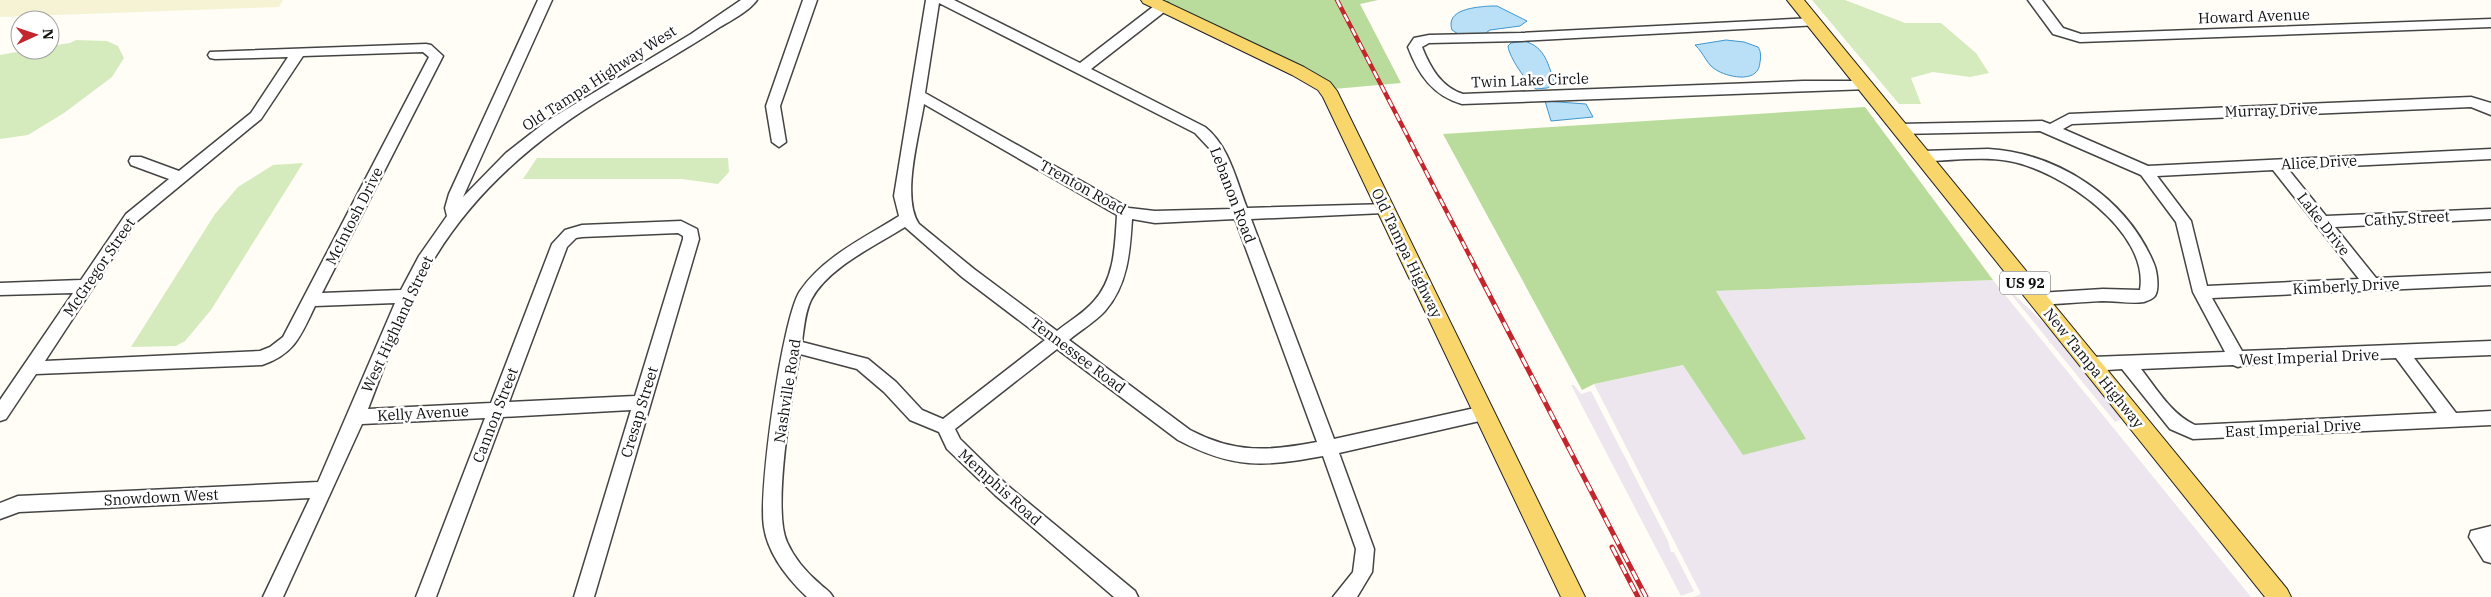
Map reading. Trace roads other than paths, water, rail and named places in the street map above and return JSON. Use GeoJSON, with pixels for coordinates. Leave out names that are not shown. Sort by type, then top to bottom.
{"type":"FeatureCollection","features":[{"type":"Feature","properties":{"kind":"main road","name":"New Tampa Highway"},"geometry":{"type":"LineString","coordinates":[[1795,0],[2279,597]]}},
{"type":"Feature","properties":{"kind":"main road","name":"Old Tampa Highway"},"geometry":{"type":"LineString","coordinates":[[1156,3],[1298,71],[1324,86],[1334,100],[1384,208],[1573,597]]}},
{"type":"Feature","properties":{"kind":"street","name":"West Highland Street"},"geometry":{"type":"LineString","coordinates":[[272,597],[356,417],[378,360],[424,262],[455,217],[453,212],[454,203],[466,173],[545,0]]}},
{"type":"Feature","properties":{"kind":"street","name":"Old Tampa Highway West"},"geometry":{"type":"LineString","coordinates":[[455,217],[493,173],[546,128],[750,0]]}},
{"type":"Feature","properties":{"kind":"street"},"geometry":{"type":"LineString","coordinates":[[780,142],[773,106],[810,0]]}},
{"type":"Feature","properties":{"kind":"street"},"geometry":{"type":"LineString","coordinates":[[907,218],[902,196],[933,0]]}},
{"type":"Feature","properties":{"kind":"street","name":"Lebanon Road"},"geometry":{"type":"LineString","coordinates":[[944,0],[1200,130],[1210,139],[1217,149],[1328,448]]}},
{"type":"Feature","properties":{"kind":"street","name":"Howard Avenue"},"geometry":{"type":"LineString","coordinates":[[2035,0],[2058,31],[2080,38],[2491,24]]}},
{"type":"Feature","properties":{"kind":"street"},"geometry":{"type":"LineString","coordinates":[[1082,70],[1156,3]]}},
{"type":"Feature","properties":{"kind":"street","name":"Twin Lake Circle"},"geometry":{"type":"LineString","coordinates":[[1813,22],[1521,37],[1429,39],[1419,41],[1415,47],[1435,84],[1442,91],[1462,99],[1803,86],[1864,86]]}},
{"type":"Feature","properties":{"kind":"street","name":"McIntosh Drive"},"geometry":{"type":"LineString","coordinates":[[31,368],[262,358],[276,352],[289,340],[311,300],[436,56],[426,48],[215,55]]}},
{"type":"Feature","properties":{"kind":"street","name":"McGregor Street"},"geometry":{"type":"LineString","coordinates":[[0,414],[132,218],[179,177],[256,116],[298,53]]}},
{"type":"Feature","properties":{"kind":"street","name":"Trenton Road"},"geometry":{"type":"LineString","coordinates":[[918,95],[1114,205],[1125,213],[1155,217],[1384,208]]}},
{"type":"Feature","properties":{"kind":"street","name":"Murray Drive"},"geometry":{"type":"LineString","coordinates":[[2051,130],[2069,119],[2191,113],[2472,102],[2484,105],[2491,110]]}},
{"type":"Feature","properties":{"kind":"street"},"geometry":{"type":"LineString","coordinates":[[1899,129],[2042,126],[2146,171],[2186,226],[2196,279],[2201,292],[2238,360]]}},
{"type":"Feature","properties":{"kind":"street","name":"Alice Drive"},"geometry":{"type":"LineString","coordinates":[[2146,171],[2491,154]]}},
{"type":"Feature","properties":{"kind":"street"},"geometry":{"type":"LineString","coordinates":[[1922,156],[2012,156],[2053,172],[2076,184],[2103,204],[2133,235],[2145,257],[2150,281],[2149,292],[2143,296],[2103,295],[2038,299]]}},
{"type":"Feature","properties":{"kind":"street"},"geometry":{"type":"LineString","coordinates":[[136,161],[179,177]]}},
{"type":"Feature","properties":{"kind":"street","name":"Lake Drive"},"geometry":{"type":"LineString","coordinates":[[2276,164],[2372,284]]}},
{"type":"Feature","properties":{"kind":"street"},"geometry":{"type":"LineString","coordinates":[[794,346],[862,364],[890,387],[916,415],[945,427],[1099,307],[1115,284],[1120,272],[1125,213]]}},
{"type":"Feature","properties":{"kind":"street","name":"Cathy Street"},"geometry":{"type":"LineString","coordinates":[[2322,222],[2491,214]]}},
{"type":"Feature","properties":{"kind":"street","name":"Tennessee Road"},"geometry":{"type":"LineString","coordinates":[[907,218],[914,228],[968,273],[1184,435],[1203,445],[1224,452],[1252,457],[1284,456],[1484,413]]}},
{"type":"Feature","properties":{"kind":"street","name":"Nashville Road"},"geometry":{"type":"LineString","coordinates":[[824,597],[812,590],[794,570],[778,545],[773,527],[774,478],[786,381],[800,308],[813,283],[823,272],[907,218]]}},
{"type":"Feature","properties":{"kind":"street","name":"Cresap Street"},"geometry":{"type":"LineString","coordinates":[[568,236],[582,231],[680,227],[691,233],[691,239],[640,403],[584,597]]}},
{"type":"Feature","properties":{"kind":"street","name":"Cannon Street"},"geometry":{"type":"LineString","coordinates":[[426,597],[560,244],[568,236]]}},
{"type":"Feature","properties":{"kind":"street","name":"Kimberly Drive"},"geometry":{"type":"LineString","coordinates":[[2201,292],[2491,279]]}},
{"type":"Feature","properties":{"kind":"street"},"geometry":{"type":"LineString","coordinates":[[0,289],[86,286]]}},
{"type":"Feature","properties":{"kind":"street"},"geometry":{"type":"LineString","coordinates":[[311,300],[408,296]]}},
{"type":"Feature","properties":{"kind":"street","name":"West Imperial Drive"},"geometry":{"type":"LineString","coordinates":[[2092,364],[2238,360],[2491,348]]}},
{"type":"Feature","properties":{"kind":"street"},"geometry":{"type":"LineString","coordinates":[[2401,352],[2452,420]]}},
{"type":"Feature","properties":{"kind":"street","name":"East Imperial Drive"},"geometry":{"type":"LineString","coordinates":[[2126,362],[2169,417],[2193,432],[2491,418]]}},
{"type":"Feature","properties":{"kind":"street","name":"Kelly Avenue"},"geometry":{"type":"LineString","coordinates":[[356,417],[640,403]]}},
{"type":"Feature","properties":{"kind":"street","name":"Memphis Road"},"geometry":{"type":"LineString","coordinates":[[945,427],[953,444],[1001,490],[1128,597]]}},
{"type":"Feature","properties":{"kind":"street"},"geometry":{"type":"LineString","coordinates":[[1328,448],[1366,551],[1365,566],[1360,579],[1342,597]]}},
{"type":"Feature","properties":{"kind":"street","name":"Snowdown West"},"geometry":{"type":"LineString","coordinates":[[1,510],[18,504],[322,490]]}},
{"type":"Feature","properties":{"kind":"street"},"geometry":{"type":"LineString","coordinates":[[2491,534],[2478,537],[2491,555]]}},
{"type":"Feature","properties":{"kind":"water"},"geometry":{"type":"Polygon","coordinates":[[[1497,6],[1527,21],[1520,26],[1490,30],[1483,35],[1458,34],[1452,30],[1451,23],[1457,13],[1470,8],[1497,6]]]}},
{"type":"Feature","properties":{"kind":"water"},"geometry":{"type":"Polygon","coordinates":[[[1726,40],[1744,42],[1758,47],[1760,60],[1755,73],[1750,76],[1737,77],[1718,71],[1711,66],[1695,45],[1726,40]]]}},
{"type":"Feature","properties":{"kind":"water"},"geometry":{"type":"Polygon","coordinates":[[[1524,41],[1542,52],[1555,84],[1547,88],[1536,89],[1523,75],[1511,56],[1508,46],[1511,43],[1524,41]]]}},
{"type":"Feature","properties":{"kind":"water"},"geometry":{"type":"Polygon","coordinates":[[[1545,101],[1586,104],[1593,117],[1551,121],[1545,101]]]}},
{"type":"Feature","properties":{"kind":"railway"},"geometry":{"type":"LineString","coordinates":[[1337,0],[1477,270]]}},
{"type":"Feature","properties":{"kind":"railway"},"geometry":{"type":"LineString","coordinates":[[1476,269],[1646,597]]}},
{"type":"Feature","properties":{"kind":"railway"},"geometry":{"type":"LineString","coordinates":[[1612,547],[1638,597]]}}]}
